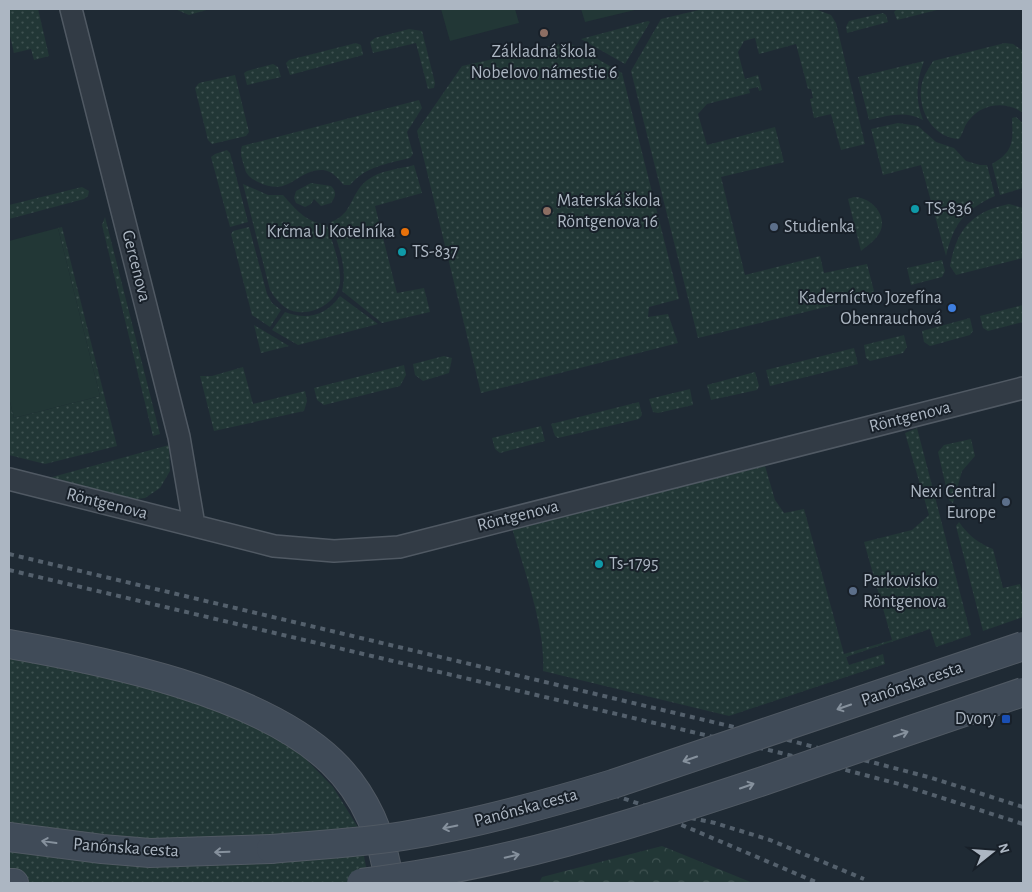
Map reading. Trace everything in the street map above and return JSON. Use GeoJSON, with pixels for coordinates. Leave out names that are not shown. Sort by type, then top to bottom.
{"type":"FeatureCollection","features":[{"type":"Feature","properties":{"kind":"main road"},"geometry":{"type":"LineString","coordinates":[[9,644],[53,652],[172,682],[230,701],[278,724],[312,745],[333,763],[362,801],[374,824],[384,853],[388,883]]}},
{"type":"Feature","properties":{"kind":"main road","name":"Panónska cesta"},"geometry":{"type":"LineString","coordinates":[[9,837],[150,853],[271,849],[410,834],[476,822],[613,784],[1023,646]]}},
{"type":"Feature","properties":{"kind":"main road"},"geometry":{"type":"LineString","coordinates":[[361,883],[467,866],[607,831],[1023,692]]}},
{"type":"Feature","properties":{"kind":"main road"},"geometry":{"type":"LineString","coordinates":[[9,883],[14,883]]}},
{"type":"Feature","properties":{"kind":"street","name":"Gercenova"},"geometry":{"type":"LineString","coordinates":[[71,9],[178,437],[194,525]]}},
{"type":"Feature","properties":{"kind":"street","name":"Röntgenova"},"geometry":{"type":"LineString","coordinates":[[9,479],[265,544],[296,549],[345,551],[391,548],[1023,388]]}},
{"type":"Feature","properties":{"kind":"green space"},"geometry":{"type":"Polygon","coordinates":[[[9,9],[38,9],[49,56],[34,60],[31,49],[14,53],[9,32],[9,9]]]}},
{"type":"Feature","properties":{"kind":"green space"},"geometry":{"type":"Polygon","coordinates":[[[175,9],[210,9],[189,15],[175,9]]]}},
{"type":"Feature","properties":{"kind":"green space"},"geometry":{"type":"Polygon","coordinates":[[[441,9],[515,9],[519,23],[450,41],[441,9]]]}},
{"type":"Feature","properties":{"kind":"green space"},"geometry":{"type":"Polygon","coordinates":[[[581,9],[639,9],[585,22],[581,9]]]}},
{"type":"Feature","properties":{"kind":"green space"},"geometry":{"type":"Polygon","coordinates":[[[703,9],[815,9],[831,15],[836,23],[865,144],[841,150],[831,114],[814,118],[810,99],[813,98],[811,89],[808,89],[796,44],[759,54],[755,38],[744,41],[738,52],[745,79],[758,75],[762,90],[759,91],[758,87],[749,89],[750,93],[707,104],[698,114],[707,145],[775,127],[784,162],[721,177],[745,275],[820,256],[824,273],[867,264],[874,291],[871,296],[698,338],[631,71],[661,19],[703,9]]]}},
{"type":"Feature","properties":{"kind":"green space"},"geometry":{"type":"Polygon","coordinates":[[[897,9],[941,9],[897,20],[894,12],[897,9]]]}},
{"type":"Feature","properties":{"kind":"green space"},"geometry":{"type":"Polygon","coordinates":[[[883,13],[886,15],[888,22],[847,33],[846,27],[849,21],[883,13]]]}},
{"type":"Feature","properties":{"kind":"green space"},"geometry":{"type":"Polygon","coordinates":[[[650,22],[625,64],[581,39],[650,22]]]}},
{"type":"Feature","properties":{"kind":"green space"},"geometry":{"type":"Polygon","coordinates":[[[409,29],[422,31],[435,83],[434,88],[428,89],[416,43],[373,53],[370,42],[375,38],[409,29]]]}},
{"type":"Feature","properties":{"kind":"green space","name":"Materská škola Röntgenova 16"},"geometry":{"type":"Polygon","coordinates":[[[568,42],[622,73],[679,299],[649,307],[648,317],[668,314],[678,343],[481,393],[417,131],[462,66],[568,42]]]}},
{"type":"Feature","properties":{"kind":"green space"},"geometry":{"type":"Polygon","coordinates":[[[356,43],[361,45],[363,55],[290,75],[286,63],[289,60],[356,43]]]}},
{"type":"Feature","properties":{"kind":"green space"},"geometry":{"type":"Polygon","coordinates":[[[1005,43],[1013,44],[1023,51],[1023,113],[1003,105],[988,107],[970,119],[959,139],[941,133],[928,120],[921,102],[922,83],[933,61],[1005,43]]]}},
{"type":"Feature","properties":{"kind":"green space"},"geometry":{"type":"Polygon","coordinates":[[[924,61],[917,90],[923,120],[910,115],[903,115],[869,120],[858,77],[924,61]]]}},
{"type":"Feature","properties":{"kind":"green space"},"geometry":{"type":"Polygon","coordinates":[[[273,64],[278,67],[281,77],[247,85],[244,73],[273,64]]]}},
{"type":"Feature","properties":{"kind":"green space"},"geometry":{"type":"Polygon","coordinates":[[[235,75],[249,132],[246,136],[212,144],[208,140],[195,88],[199,83],[235,75]]]}},
{"type":"Feature","properties":{"kind":"green space"},"geometry":{"type":"Polygon","coordinates":[[[419,100],[422,108],[407,132],[413,154],[410,158],[370,170],[350,185],[344,185],[332,174],[323,170],[306,174],[286,185],[278,187],[269,186],[254,180],[246,171],[241,155],[242,146],[419,100]]]}},
{"type":"Feature","properties":{"kind":"green space"},"geometry":{"type":"Polygon","coordinates":[[[1016,117],[1023,123],[1023,188],[1000,195],[992,164],[1005,155],[1011,145],[1012,118],[1016,117]]]}},
{"type":"Feature","properties":{"kind":"green space"},"geometry":{"type":"Polygon","coordinates":[[[898,123],[918,126],[936,142],[954,148],[966,161],[987,165],[995,196],[975,207],[962,219],[953,235],[946,256],[921,165],[883,175],[871,129],[898,123]]]}},
{"type":"Feature","properties":{"kind":"green space"},"geometry":{"type":"Polygon","coordinates":[[[227,150],[230,153],[248,222],[230,227],[211,157],[227,150]]]}},
{"type":"Feature","properties":{"kind":"green space"},"geometry":{"type":"Polygon","coordinates":[[[414,165],[422,193],[375,206],[397,293],[424,288],[430,312],[382,323],[342,291],[344,282],[343,265],[331,222],[344,214],[358,190],[369,179],[385,172],[414,165]]]}},
{"type":"Feature","properties":{"kind":"green space"},"geometry":{"type":"Polygon","coordinates":[[[311,183],[331,186],[335,194],[331,203],[321,206],[314,199],[311,204],[305,207],[296,203],[294,198],[296,191],[311,183]]]}},
{"type":"Feature","properties":{"kind":"green space"},"geometry":{"type":"Polygon","coordinates":[[[243,184],[268,195],[283,195],[307,218],[327,225],[338,260],[340,282],[338,290],[327,303],[311,311],[294,311],[283,306],[273,295],[270,290],[243,184]]]}},
{"type":"Feature","properties":{"kind":"green space"},"geometry":{"type":"Polygon","coordinates":[[[82,187],[89,191],[88,196],[84,199],[9,219],[9,205],[82,187]]]}},
{"type":"Feature","properties":{"kind":"green space"},"geometry":{"type":"Polygon","coordinates":[[[854,197],[866,200],[872,204],[880,213],[882,219],[880,232],[861,251],[848,199],[854,197]]]}},
{"type":"Feature","properties":{"kind":"green space"},"geometry":{"type":"Polygon","coordinates":[[[1009,204],[1023,208],[1023,258],[956,275],[950,266],[957,241],[962,232],[976,217],[996,207],[1009,204]]]}},
{"type":"Feature","properties":{"kind":"green space"},"geometry":{"type":"Polygon","coordinates":[[[105,217],[160,434],[153,436],[102,225],[105,217]]]}},
{"type":"Feature","properties":{"kind":"green space"},"geometry":{"type":"Polygon","coordinates":[[[62,227],[117,446],[45,464],[9,455],[9,398],[14,418],[100,396],[58,228],[62,227]]]}},
{"type":"Feature","properties":{"kind":"green space"},"geometry":{"type":"Polygon","coordinates":[[[249,227],[267,294],[272,303],[281,310],[270,327],[252,315],[231,234],[233,231],[249,227]]]}},
{"type":"Feature","properties":{"kind":"green space"},"geometry":{"type":"Polygon","coordinates":[[[58,228],[100,396],[14,418],[9,398],[9,241],[58,228]]]}},
{"type":"Feature","properties":{"kind":"green space"},"geometry":{"type":"Polygon","coordinates":[[[942,260],[945,271],[942,277],[911,285],[907,268],[942,260]]]}},
{"type":"Feature","properties":{"kind":"green space"},"geometry":{"type":"Polygon","coordinates":[[[340,296],[378,324],[298,345],[272,330],[285,312],[293,315],[309,316],[323,312],[335,303],[340,296]]]}},
{"type":"Feature","properties":{"kind":"green space"},"geometry":{"type":"Polygon","coordinates":[[[1023,305],[1023,322],[988,331],[983,328],[980,316],[1023,305]]]}},
{"type":"Feature","properties":{"kind":"green space"},"geometry":{"type":"Polygon","coordinates":[[[970,318],[973,331],[970,335],[930,346],[924,342],[922,331],[970,318]]]}},
{"type":"Feature","properties":{"kind":"green space"},"geometry":{"type":"Polygon","coordinates":[[[254,325],[289,346],[261,353],[254,325]]]}},
{"type":"Feature","properties":{"kind":"green space"},"geometry":{"type":"Polygon","coordinates":[[[904,335],[907,347],[903,353],[870,361],[866,358],[864,345],[904,335]]]}},
{"type":"Feature","properties":{"kind":"green space"},"geometry":{"type":"Polygon","coordinates":[[[854,348],[858,364],[770,386],[766,370],[854,348]]]}},
{"type":"Feature","properties":{"kind":"green space"},"geometry":{"type":"Polygon","coordinates":[[[444,356],[452,358],[449,373],[423,381],[415,375],[413,364],[444,356]]]}},
{"type":"Feature","properties":{"kind":"green space"},"geometry":{"type":"Polygon","coordinates":[[[404,365],[406,375],[400,386],[324,405],[317,400],[314,388],[404,365]]]}},
{"type":"Feature","properties":{"kind":"green space"},"geometry":{"type":"Polygon","coordinates":[[[243,367],[253,404],[305,391],[307,401],[304,411],[214,431],[200,376],[212,376],[243,367]]]}},
{"type":"Feature","properties":{"kind":"green space"},"geometry":{"type":"Polygon","coordinates":[[[755,372],[759,386],[757,390],[711,400],[707,385],[755,372]]]}},
{"type":"Feature","properties":{"kind":"green space"},"geometry":{"type":"Polygon","coordinates":[[[690,389],[693,405],[658,413],[653,412],[649,399],[690,389]]]}},
{"type":"Feature","properties":{"kind":"green space"},"geometry":{"type":"Polygon","coordinates":[[[639,402],[642,415],[639,419],[558,438],[555,436],[551,424],[639,402]]]}},
{"type":"Feature","properties":{"kind":"green space"},"geometry":{"type":"Polygon","coordinates":[[[541,426],[545,441],[500,453],[495,449],[492,438],[541,426]]]}},
{"type":"Feature","properties":{"kind":"green space"},"geometry":{"type":"Polygon","coordinates":[[[917,428],[971,635],[936,647],[930,629],[846,657],[849,665],[883,654],[885,664],[729,716],[543,671],[543,655],[538,618],[512,528],[765,466],[775,500],[784,513],[804,509],[844,654],[892,640],[864,542],[912,530],[929,515],[905,433],[917,428]]]}},
{"type":"Feature","properties":{"kind":"green space"},"geometry":{"type":"Polygon","coordinates":[[[971,439],[975,456],[962,471],[953,503],[949,500],[938,452],[944,445],[971,439]]]}},
{"type":"Feature","properties":{"kind":"green space"},"geometry":{"type":"Polygon","coordinates":[[[169,445],[170,471],[160,488],[145,498],[129,500],[45,479],[169,445]]]}},
{"type":"Feature","properties":{"kind":"green space"},"geometry":{"type":"Polygon","coordinates":[[[959,522],[974,538],[993,549],[1003,588],[1020,584],[1023,595],[1023,617],[983,631],[956,526],[959,522]]]}},
{"type":"Feature","properties":{"kind":"green space"},"geometry":{"type":"Polygon","coordinates":[[[9,656],[42,662],[181,696],[230,715],[296,749],[333,787],[359,829],[369,883],[9,883],[9,656]]]}},
{"type":"Feature","properties":{"kind":"green space"},"geometry":{"type":"Polygon","coordinates":[[[662,846],[753,883],[539,883],[542,877],[662,846]]]}},
{"type":"Feature","properties":{"kind":"railway"},"geometry":{"type":"LineString","coordinates":[[9,554],[784,739],[932,778],[1023,807]]}},
{"type":"Feature","properties":{"kind":"railway"},"geometry":{"type":"LineString","coordinates":[[9,570],[781,753],[899,784],[1023,824]]}},
{"type":"Feature","properties":{"kind":"railway"},"geometry":{"type":"LineString","coordinates":[[605,792],[663,812],[715,823],[770,840],[864,879]]}},
{"type":"Feature","properties":{"kind":"railway"},"geometry":{"type":"LineString","coordinates":[[663,817],[818,883]]}},
{"type":"Feature","properties":{"kind":"place","name":"Základná škola Nobelovo námestie 6"},"geometry":{"type":"Point","coordinates":[544,33]}},
{"type":"Feature","properties":{"kind":"place","name":"TS-836"},"geometry":{"type":"Point","coordinates":[915,209]}},
{"type":"Feature","properties":{"kind":"place","name":"Materská škola Röntgenova 16"},"geometry":{"type":"Point","coordinates":[547,211]}},
{"type":"Feature","properties":{"kind":"place","name":"Studienka"},"geometry":{"type":"Point","coordinates":[774,227]}},
{"type":"Feature","properties":{"kind":"place","name":"Krčma U Kotelníka"},"geometry":{"type":"Point","coordinates":[405,232]}},
{"type":"Feature","properties":{"kind":"place","name":"TS-837"},"geometry":{"type":"Point","coordinates":[402,252]}},
{"type":"Feature","properties":{"kind":"place","name":"Kaderníctvo Jozefína Obenrauchová"},"geometry":{"type":"Point","coordinates":[952,308]}},
{"type":"Feature","properties":{"kind":"place","name":"Nexi Central Europe"},"geometry":{"type":"Point","coordinates":[1006,502]}},
{"type":"Feature","properties":{"kind":"place","name":"Ts-1795"},"geometry":{"type":"Point","coordinates":[599,564]}},
{"type":"Feature","properties":{"kind":"place","name":"Parkovisko Röntgenova"},"geometry":{"type":"Point","coordinates":[853,591]}},
{"type":"Feature","properties":{"kind":"place","name":"Dvory"},"geometry":{"type":"Point","coordinates":[1006,719]}}]}
